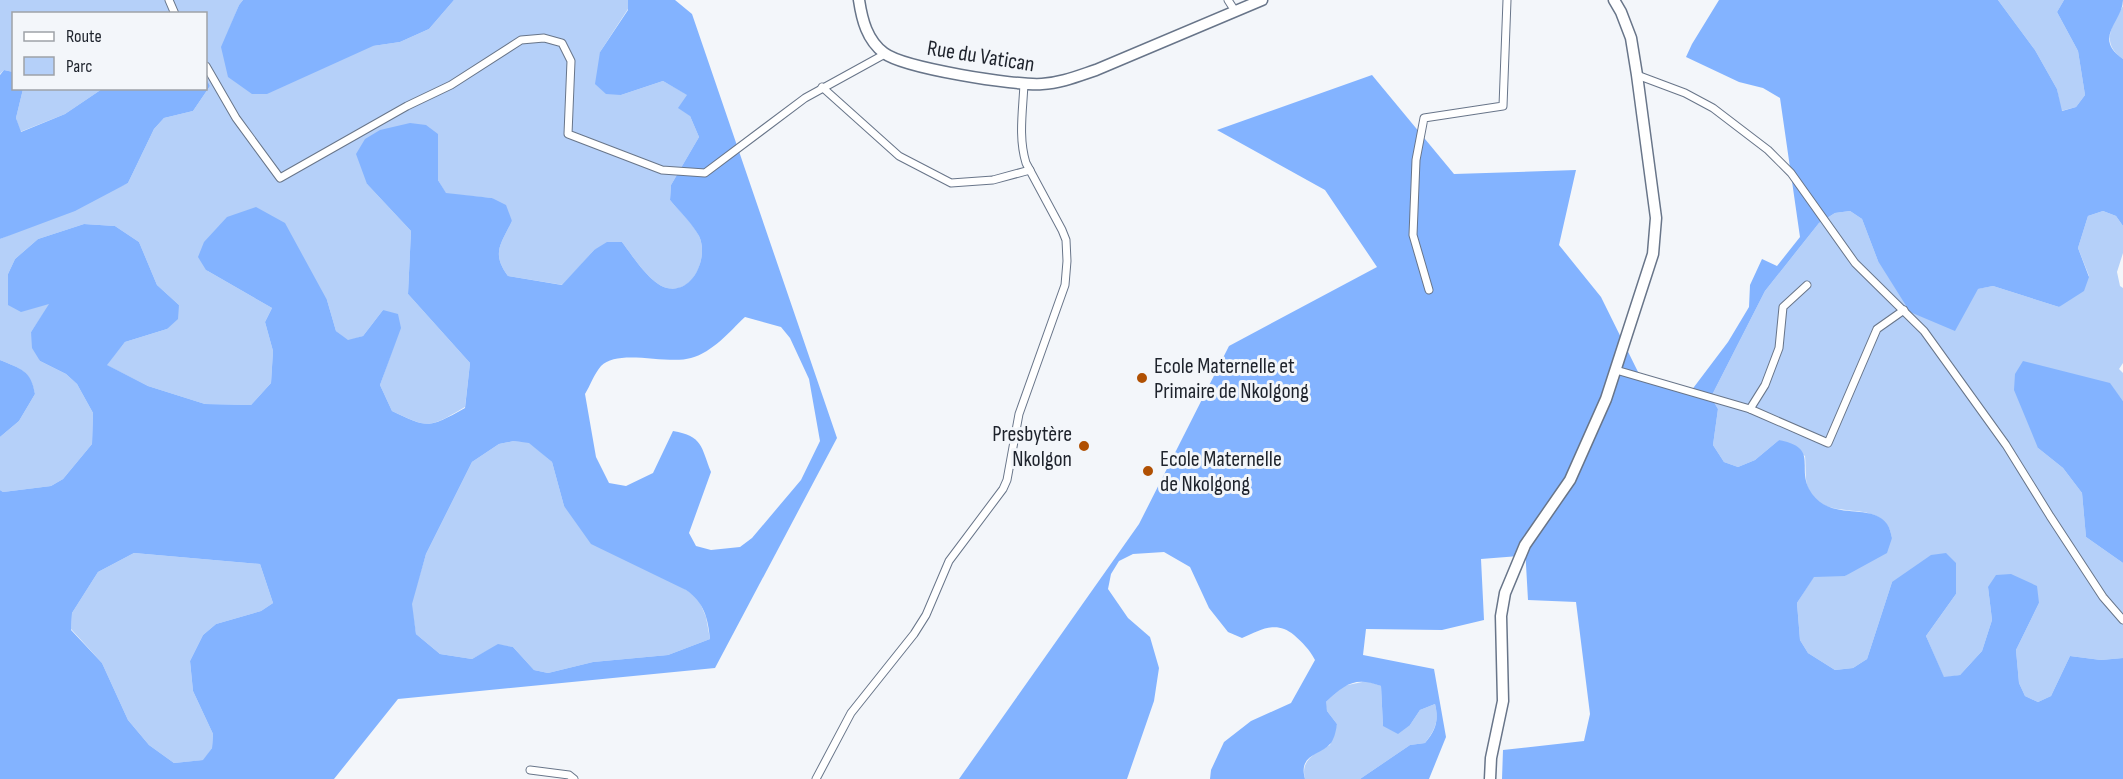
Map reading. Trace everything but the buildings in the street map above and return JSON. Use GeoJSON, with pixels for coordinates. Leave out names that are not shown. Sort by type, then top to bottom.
{"type":"FeatureCollection","features":[{"type":"Feature","properties":{"kind":"street"},"geometry":{"type":"LineString","coordinates":[[207,68],[236,118],[280,178],[407,106],[451,85],[521,40],[544,38],[562,42],[571,62],[568,134],[662,170],[705,173],[805,98],[885,54],[866,31],[859,0]]}},
{"type":"Feature","properties":{"kind":"street"},"geometry":{"type":"LineString","coordinates":[[1228,0],[1235,11]]}},
{"type":"Feature","properties":{"kind":"street","name":"Rue du Vatican"},"geometry":{"type":"LineString","coordinates":[[885,54],[897,60],[948,73],[1047,84],[1068,80],[1262,0]]}},
{"type":"Feature","properties":{"kind":"street"},"geometry":{"type":"LineString","coordinates":[[1429,290],[1413,235],[1416,160],[1424,118],[1503,105],[1507,0]]}},
{"type":"Feature","properties":{"kind":"street"},"geometry":{"type":"LineString","coordinates":[[1490,779],[1491,758],[1503,701],[1501,616],[1505,592],[1525,545],[1570,480],[1606,399],[1647,274],[1656,233],[1654,193],[1631,38],[1614,0]]}},
{"type":"Feature","properties":{"kind":"street"},"geometry":{"type":"LineString","coordinates":[[1637,75],[1685,93],[1713,108],[1768,150],[1791,173],[1856,263],[1924,331],[1994,428],[2103,597],[2123,620]]}},
{"type":"Feature","properties":{"kind":"street"},"geometry":{"type":"LineString","coordinates":[[816,779],[850,713],[914,634],[926,615],[949,561],[1003,489],[1007,480],[1019,414],[1065,285],[1067,272],[1066,240],[1022,152],[1024,83]]}},
{"type":"Feature","properties":{"kind":"street"},"geometry":{"type":"LineString","coordinates":[[822,87],[899,156],[951,183],[993,180],[1030,170]]}},
{"type":"Feature","properties":{"kind":"street"},"geometry":{"type":"LineString","coordinates":[[1750,409],[1765,385],[1779,348],[1783,307],[1807,285]]}},
{"type":"Feature","properties":{"kind":"street"},"geometry":{"type":"LineString","coordinates":[[1616,370],[1750,409],[1828,443],[1877,329],[1904,310]]}},
{"type":"Feature","properties":{"kind":"street"},"geometry":{"type":"LineString","coordinates":[[530,770],[569,776],[574,779]]}},
{"type":"Feature","properties":{"kind":"green space"},"geometry":{"type":"Polygon","coordinates":[[[0,0],[243,0],[222,47],[373,46],[400,42],[429,29],[454,0],[628,0],[628,9],[600,52],[621,95],[663,81],[688,95],[690,116],[699,137],[671,185],[670,200],[699,236],[702,245],[700,264],[691,280],[684,286],[676,289],[667,288],[648,275],[622,242],[594,250],[563,285],[508,276],[499,255],[501,242],[512,221],[492,198],[446,194],[438,180],[438,134],[367,184],[411,231],[408,294],[470,363],[465,407],[444,419],[429,424],[414,421],[392,411],[380,385],[400,328],[383,310],[363,336],[348,341],[336,331],[327,300],[206,270],[272,308],[265,322],[273,351],[271,383],[251,405],[205,404],[148,386],[106,365],[125,342],[167,329],[179,305],[157,285],[139,242],[115,226],[84,224],[38,239],[15,259],[8,274],[8,304],[50,304],[31,332],[40,361],[66,374],[77,384],[93,413],[92,444],[63,479],[51,486],[3,492],[0,490],[0,437],[19,421],[35,394],[24,371],[0,360],[0,239],[128,183],[154,129],[164,118],[193,111],[210,86],[207,80],[207,12],[12,12],[12,72],[4,70],[0,74],[0,0]]]}},
{"type":"Feature","properties":{"kind":"green space"},"geometry":{"type":"Polygon","coordinates":[[[1998,0],[2064,0],[2057,12],[2078,51],[2085,95],[2076,107],[2061,111],[2057,89],[2035,50],[1998,0]]]}},
{"type":"Feature","properties":{"kind":"green space"},"geometry":{"type":"Polygon","coordinates":[[[2123,6],[2123,59],[2112,47],[2110,34],[2123,6]]]}},
{"type":"Feature","properties":{"kind":"green space"},"geometry":{"type":"Polygon","coordinates":[[[23,90],[101,90],[65,114],[20,132],[16,118],[23,90]]]}},
{"type":"Feature","properties":{"kind":"green space"},"geometry":{"type":"Polygon","coordinates":[[[1850,211],[1862,219],[1878,261],[1977,289],[1993,286],[2059,307],[2089,276],[2078,248],[2088,216],[2103,211],[2116,216],[2123,226],[2123,253],[2117,272],[2120,286],[2123,288],[2123,363],[2119,369],[2123,373],[2123,401],[2109,383],[2038,448],[2063,468],[2082,493],[2086,537],[2123,563],[2123,658],[2101,660],[2070,656],[2051,696],[2038,702],[2025,696],[2019,683],[2016,650],[2039,603],[1988,587],[1992,620],[1982,651],[1960,675],[1944,678],[1926,636],[1956,594],[1892,582],[1867,659],[1853,668],[1835,670],[1808,653],[1800,640],[1797,603],[1814,576],[1845,576],[1892,538],[1889,528],[1879,517],[1869,513],[1833,508],[1813,497],[1807,485],[1805,456],[1779,440],[1755,460],[1738,467],[1724,462],[1713,445],[1718,409],[1711,397],[1765,291],[1819,223],[1835,213],[1850,211]]]}},
{"type":"Feature","properties":{"kind":"green space"},"geometry":{"type":"Polygon","coordinates":[[[514,441],[529,442],[552,462],[564,506],[698,598],[706,617],[710,639],[668,655],[593,662],[548,673],[534,670],[513,647],[498,645],[472,659],[440,654],[416,634],[411,604],[426,554],[472,462],[499,444],[514,441]]]}},
{"type":"Feature","properties":{"kind":"green space"},"geometry":{"type":"Polygon","coordinates":[[[134,553],[260,564],[273,603],[261,611],[216,624],[203,635],[190,661],[193,691],[213,734],[212,748],[204,760],[174,763],[149,745],[128,720],[102,663],[71,629],[72,613],[98,572],[134,553]]]}},
{"type":"Feature","properties":{"kind":"green space"},"geometry":{"type":"Polygon","coordinates":[[[1367,681],[1381,686],[1383,726],[1410,725],[1420,710],[1435,704],[1437,715],[1432,733],[1425,743],[1410,745],[1360,779],[1305,779],[1304,772],[1307,762],[1314,754],[1330,745],[1337,724],[1327,711],[1325,703],[1343,686],[1367,681]]]}},
{"type":"Feature","properties":{"kind":"shaded area"},"geometry":{"type":"Polygon","coordinates":[[[243,0],[454,0],[429,29],[400,42],[373,46],[267,94],[252,94],[228,77],[221,47],[243,0]]]}},
{"type":"Feature","properties":{"kind":"shaded area"},"geometry":{"type":"Polygon","coordinates":[[[628,0],[675,0],[692,14],[837,438],[715,668],[398,699],[334,779],[0,779],[0,490],[3,492],[51,486],[63,479],[92,444],[93,413],[77,384],[66,374],[40,361],[32,348],[31,332],[49,304],[21,312],[8,305],[8,274],[15,259],[38,239],[84,224],[115,226],[139,242],[157,285],[179,305],[178,319],[167,329],[125,342],[107,365],[148,386],[205,404],[251,405],[271,383],[273,351],[265,322],[272,308],[206,270],[198,257],[204,242],[227,217],[256,207],[285,223],[327,300],[336,331],[348,340],[363,336],[383,310],[398,314],[401,328],[380,385],[392,411],[422,423],[429,424],[444,419],[465,408],[470,363],[408,294],[411,231],[367,184],[356,154],[365,139],[380,130],[410,123],[426,125],[438,134],[438,180],[446,193],[492,198],[506,205],[512,221],[501,242],[499,255],[508,276],[562,285],[594,250],[607,242],[622,242],[654,281],[667,288],[684,285],[696,272],[702,254],[699,236],[670,200],[671,185],[699,137],[690,116],[678,108],[687,95],[663,81],[621,95],[606,94],[595,84],[600,52],[628,10],[628,0]],[[745,317],[714,346],[691,358],[669,360],[631,357],[609,361],[601,366],[585,394],[596,457],[609,483],[626,486],[653,473],[673,431],[690,436],[700,444],[711,472],[689,533],[696,546],[711,550],[740,547],[752,538],[801,480],[820,441],[809,379],[790,338],[781,327],[745,317]],[[514,441],[499,444],[472,462],[426,554],[412,604],[416,634],[440,654],[472,659],[498,644],[513,647],[534,670],[548,673],[593,662],[668,655],[710,639],[704,611],[697,600],[686,590],[591,544],[564,506],[552,462],[529,443],[514,441]],[[134,553],[98,572],[72,613],[71,630],[102,663],[128,720],[149,745],[174,763],[203,760],[212,748],[213,734],[193,691],[190,661],[203,635],[216,624],[261,611],[273,603],[260,564],[134,553]]]}},
{"type":"Feature","properties":{"kind":"shaded area"},"geometry":{"type":"Polygon","coordinates":[[[1719,0],[1998,0],[2035,50],[2057,89],[2062,111],[2076,107],[2085,95],[2078,51],[2057,12],[2064,0],[2123,0],[2122,8],[2109,37],[2114,51],[2123,59],[2123,226],[2116,216],[2103,211],[2088,216],[2078,248],[2089,277],[2084,291],[2059,307],[1993,286],[1978,289],[1955,331],[1910,312],[1878,261],[1862,219],[1850,211],[1835,213],[1819,223],[1765,291],[1711,397],[1718,409],[1713,445],[1724,462],[1738,467],[1755,460],[1779,440],[1791,443],[1803,453],[1806,481],[1817,500],[1838,509],[1880,517],[1890,529],[1892,538],[1887,553],[1845,576],[1814,577],[1797,603],[1800,640],[1808,653],[1835,670],[1853,668],[1867,659],[1892,582],[1931,555],[1946,553],[1956,563],[1956,594],[1926,636],[1944,677],[1960,675],[1982,651],[1992,620],[1988,587],[1996,575],[2011,574],[2037,586],[2039,603],[2016,650],[2019,683],[2025,696],[2038,702],[2051,696],[2070,656],[2101,660],[2123,658],[2123,779],[1502,779],[1503,750],[1584,741],[1590,714],[1576,602],[1528,600],[1525,547],[1519,556],[1481,559],[1484,620],[1442,630],[1366,629],[1363,655],[1434,669],[1446,737],[1429,779],[1360,779],[1410,745],[1425,743],[1432,734],[1437,715],[1435,704],[1420,710],[1410,725],[1398,734],[1383,726],[1381,686],[1357,682],[1345,686],[1326,702],[1327,711],[1337,724],[1335,734],[1331,743],[1307,760],[1304,771],[1305,779],[1210,779],[1211,770],[1224,742],[1251,721],[1291,703],[1315,660],[1297,638],[1281,628],[1268,628],[1242,638],[1228,632],[1209,608],[1190,567],[1164,552],[1133,554],[1119,561],[1111,574],[1108,589],[1128,618],[1150,637],[1159,668],[1154,701],[1127,779],[959,779],[1139,524],[1229,346],[1377,267],[1325,190],[1217,130],[1372,75],[1454,174],[1576,170],[1559,245],[1601,297],[1642,380],[1691,391],[1728,342],[1749,307],[1750,285],[1762,259],[1777,266],[1800,237],[1780,98],[1763,88],[1739,82],[1686,57],[1719,0]]]}},
{"type":"Feature","properties":{"kind":"shaded area"},"geometry":{"type":"Polygon","coordinates":[[[4,70],[12,72],[12,90],[23,90],[16,118],[21,132],[65,114],[101,90],[207,90],[207,80],[210,86],[193,111],[164,118],[154,129],[128,183],[75,211],[0,239],[0,75],[4,70]]]}},
{"type":"Feature","properties":{"kind":"shaded area"},"geometry":{"type":"Polygon","coordinates":[[[0,360],[24,371],[31,380],[35,394],[19,421],[0,437],[0,360]]]}},
{"type":"Feature","properties":{"kind":"shaded area"},"geometry":{"type":"Polygon","coordinates":[[[2023,361],[2110,383],[2123,401],[2123,563],[2086,537],[2082,493],[2063,468],[2038,448],[2014,390],[2015,374],[2023,361]]]}},
{"type":"Feature","properties":{"kind":"place","name":"Ecole Maternelle et Primaire de Nkolgong"},"geometry":{"type":"Point","coordinates":[1142,378]}},
{"type":"Feature","properties":{"kind":"place","name":"Presbytère Nkolgon"},"geometry":{"type":"Point","coordinates":[1084,446]}},
{"type":"Feature","properties":{"kind":"place","name":"Ecole Maternelle de Nkolgong"},"geometry":{"type":"Point","coordinates":[1148,471]}}]}
